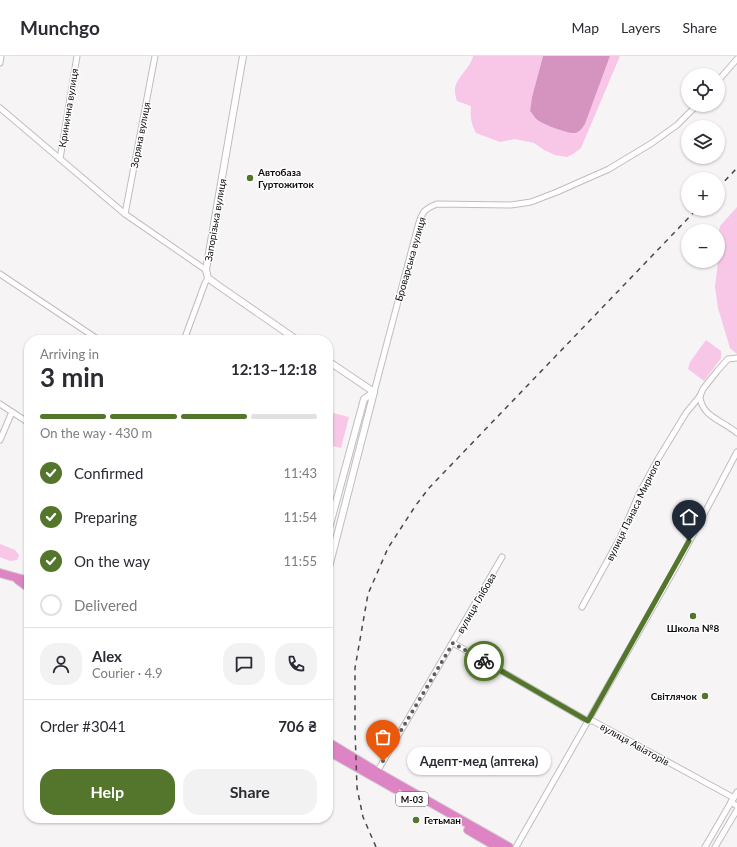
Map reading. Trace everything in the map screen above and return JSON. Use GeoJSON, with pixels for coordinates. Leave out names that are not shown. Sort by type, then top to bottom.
{"type":"FeatureCollection","features":[{"type":"Feature","properties":{"kind":"highway"},"geometry":{"type":"LineString","coordinates":[[0,573],[24,580]]}},
{"type":"Feature","properties":{"kind":"highway"},"geometry":{"type":"LineString","coordinates":[[14,578],[24,585]]}},
{"type":"Feature","properties":{"kind":"highway","name":"М-03"},"geometry":{"type":"LineString","coordinates":[[333,745],[377,772],[509,847]]}},
{"type":"Feature","properties":{"kind":"highway","name":"М-03"},"geometry":{"type":"LineString","coordinates":[[333,754],[497,847]]}},
{"type":"Feature","properties":{"kind":"street"},"geometry":{"type":"LineString","coordinates":[[0,63],[1,56]]}},
{"type":"Feature","properties":{"kind":"street","name":"Кринична вулиця"},"geometry":{"type":"LineString","coordinates":[[60,159],[77,56]]}},
{"type":"Feature","properties":{"kind":"street","name":"Зоряна вулиця"},"geometry":{"type":"LineString","coordinates":[[126,214],[155,56]]}},
{"type":"Feature","properties":{"kind":"street","name":"Запорізька вулиця"},"geometry":{"type":"LineString","coordinates":[[208,278],[206,270],[244,56]]}},
{"type":"Feature","properties":{"kind":"street"},"geometry":{"type":"LineString","coordinates":[[725,73],[737,59]]}},
{"type":"Feature","properties":{"kind":"street"},"geometry":{"type":"LineString","coordinates":[[0,108],[126,214],[206,270]]}},
{"type":"Feature","properties":{"kind":"street","name":"Броварська вулиця"},"geometry":{"type":"LineString","coordinates":[[333,552],[418,226],[422,214],[426,208],[437,204],[511,205],[531,202],[609,169],[677,126],[690,112]]}},
{"type":"Feature","properties":{"kind":"street"},"geometry":{"type":"LineString","coordinates":[[0,274],[92,335]]}},
{"type":"Feature","properties":{"kind":"street"},"geometry":{"type":"LineString","coordinates":[[186,335],[208,278],[290,335]]}},
{"type":"Feature","properties":{"kind":"street","name":"вулиця Панаса Мирного"},"geometry":{"type":"LineString","coordinates":[[582,607],[620,538],[639,494],[658,459],[686,414],[722,365],[728,359],[737,358]]}},
{"type":"Feature","properties":{"kind":"street"},"geometry":{"type":"LineString","coordinates":[[333,364],[374,392]]}},
{"type":"Feature","properties":{"kind":"street","name":"Броварська вулиця"},"geometry":{"type":"LineString","coordinates":[[333,514],[364,399],[374,392]]}},
{"type":"Feature","properties":{"kind":"street"},"geometry":{"type":"LineString","coordinates":[[700,396],[704,410],[737,433]]}},
{"type":"Feature","properties":{"kind":"street"},"geometry":{"type":"LineString","coordinates":[[0,404],[24,420]]}},
{"type":"Feature","properties":{"kind":"street"},"geometry":{"type":"LineString","coordinates":[[0,440],[12,412]]}},
{"type":"Feature","properties":{"kind":"street"},"geometry":{"type":"LineString","coordinates":[[516,847],[677,565],[737,452]]}},
{"type":"Feature","properties":{"kind":"street","name":"вулиця Глібова"},"geometry":{"type":"LineString","coordinates":[[377,772],[502,557]]}},
{"type":"Feature","properties":{"kind":"street","name":"вулиця Авіаторів"},"geometry":{"type":"LineString","coordinates":[[453,643],[588,721],[594,721],[732,800],[737,806]]}},
{"type":"Feature","properties":{"kind":"street"},"geometry":{"type":"LineString","coordinates":[[705,847],[737,792]]}},
{"type":"Feature","properties":{"kind":"street"},"geometry":{"type":"LineString","coordinates":[[715,847],[737,810]]}},
{"type":"Feature","properties":{"kind":"shaded area"},"geometry":{"type":"Polygon","coordinates":[[[473,56],[543,56],[532,97],[530,111],[536,120],[549,126],[585,124],[610,56],[620,56],[581,148],[567,157],[555,155],[534,143],[515,139],[500,142],[476,133],[471,120],[471,106],[457,101],[455,92],[457,82],[469,65],[473,56]]]}},
{"type":"Feature","properties":{"kind":"shaded area"},"geometry":{"type":"Polygon","coordinates":[[[543,56],[610,56],[585,124],[581,130],[575,133],[567,132],[543,123],[536,119],[530,111],[532,97],[543,56]]]}},
{"type":"Feature","properties":{"kind":"shaded area"},"geometry":{"type":"Polygon","coordinates":[[[737,207],[737,354],[730,348],[718,308],[715,287],[717,268],[725,268],[725,224],[722,224],[737,207]]]}},
{"type":"Feature","properties":{"kind":"shaded area"},"geometry":{"type":"Polygon","coordinates":[[[706,340],[721,351],[721,358],[704,381],[688,369],[690,362],[706,340]]]}},
{"type":"Feature","properties":{"kind":"shaded area"},"geometry":{"type":"Polygon","coordinates":[[[333,413],[349,417],[341,448],[333,446],[333,413]]]}},
{"type":"Feature","properties":{"kind":"shaded area"},"geometry":{"type":"Polygon","coordinates":[[[0,544],[15,550],[19,555],[17,560],[10,561],[0,557],[0,544]]]}},
{"type":"Feature","properties":{"kind":"railway"},"geometry":{"type":"LineString","coordinates":[[725,181],[737,168]]}},
{"type":"Feature","properties":{"kind":"railway"},"geometry":{"type":"LineString","coordinates":[[376,847],[363,817],[357,788],[355,668],[368,594],[388,548],[429,488],[690,216]]}},
{"type":"Feature","properties":{"kind":"way so far"},"geometry":{"type":"LineString","coordinates":[[383,761],[453,643],[484,661]]}},
{"type":"Feature","properties":{"kind":"place","name":"Автобаза Гуртожиток"},"geometry":{"type":"Point","coordinates":[250,178]}},
{"type":"Feature","properties":{"kind":"place","name":"Школа №8"},"geometry":{"type":"Point","coordinates":[693,616]}},
{"type":"Feature","properties":{"kind":"place","name":"Світлячок"},"geometry":{"type":"Point","coordinates":[705,696]}},
{"type":"Feature","properties":{"kind":"place","name":"Адепт-мед (аптека)"},"geometry":{"type":"Point","coordinates":[383,761]}},
{"type":"Feature","properties":{"kind":"place","name":"Гетьман"},"geometry":{"type":"Point","coordinates":[416,820]}},
{"type":"Feature","properties":{"kind":"route"},"geometry":{"type":"LineString","coordinates":[[484,661],[588,721],[677,565],[689,541]]}}]}
